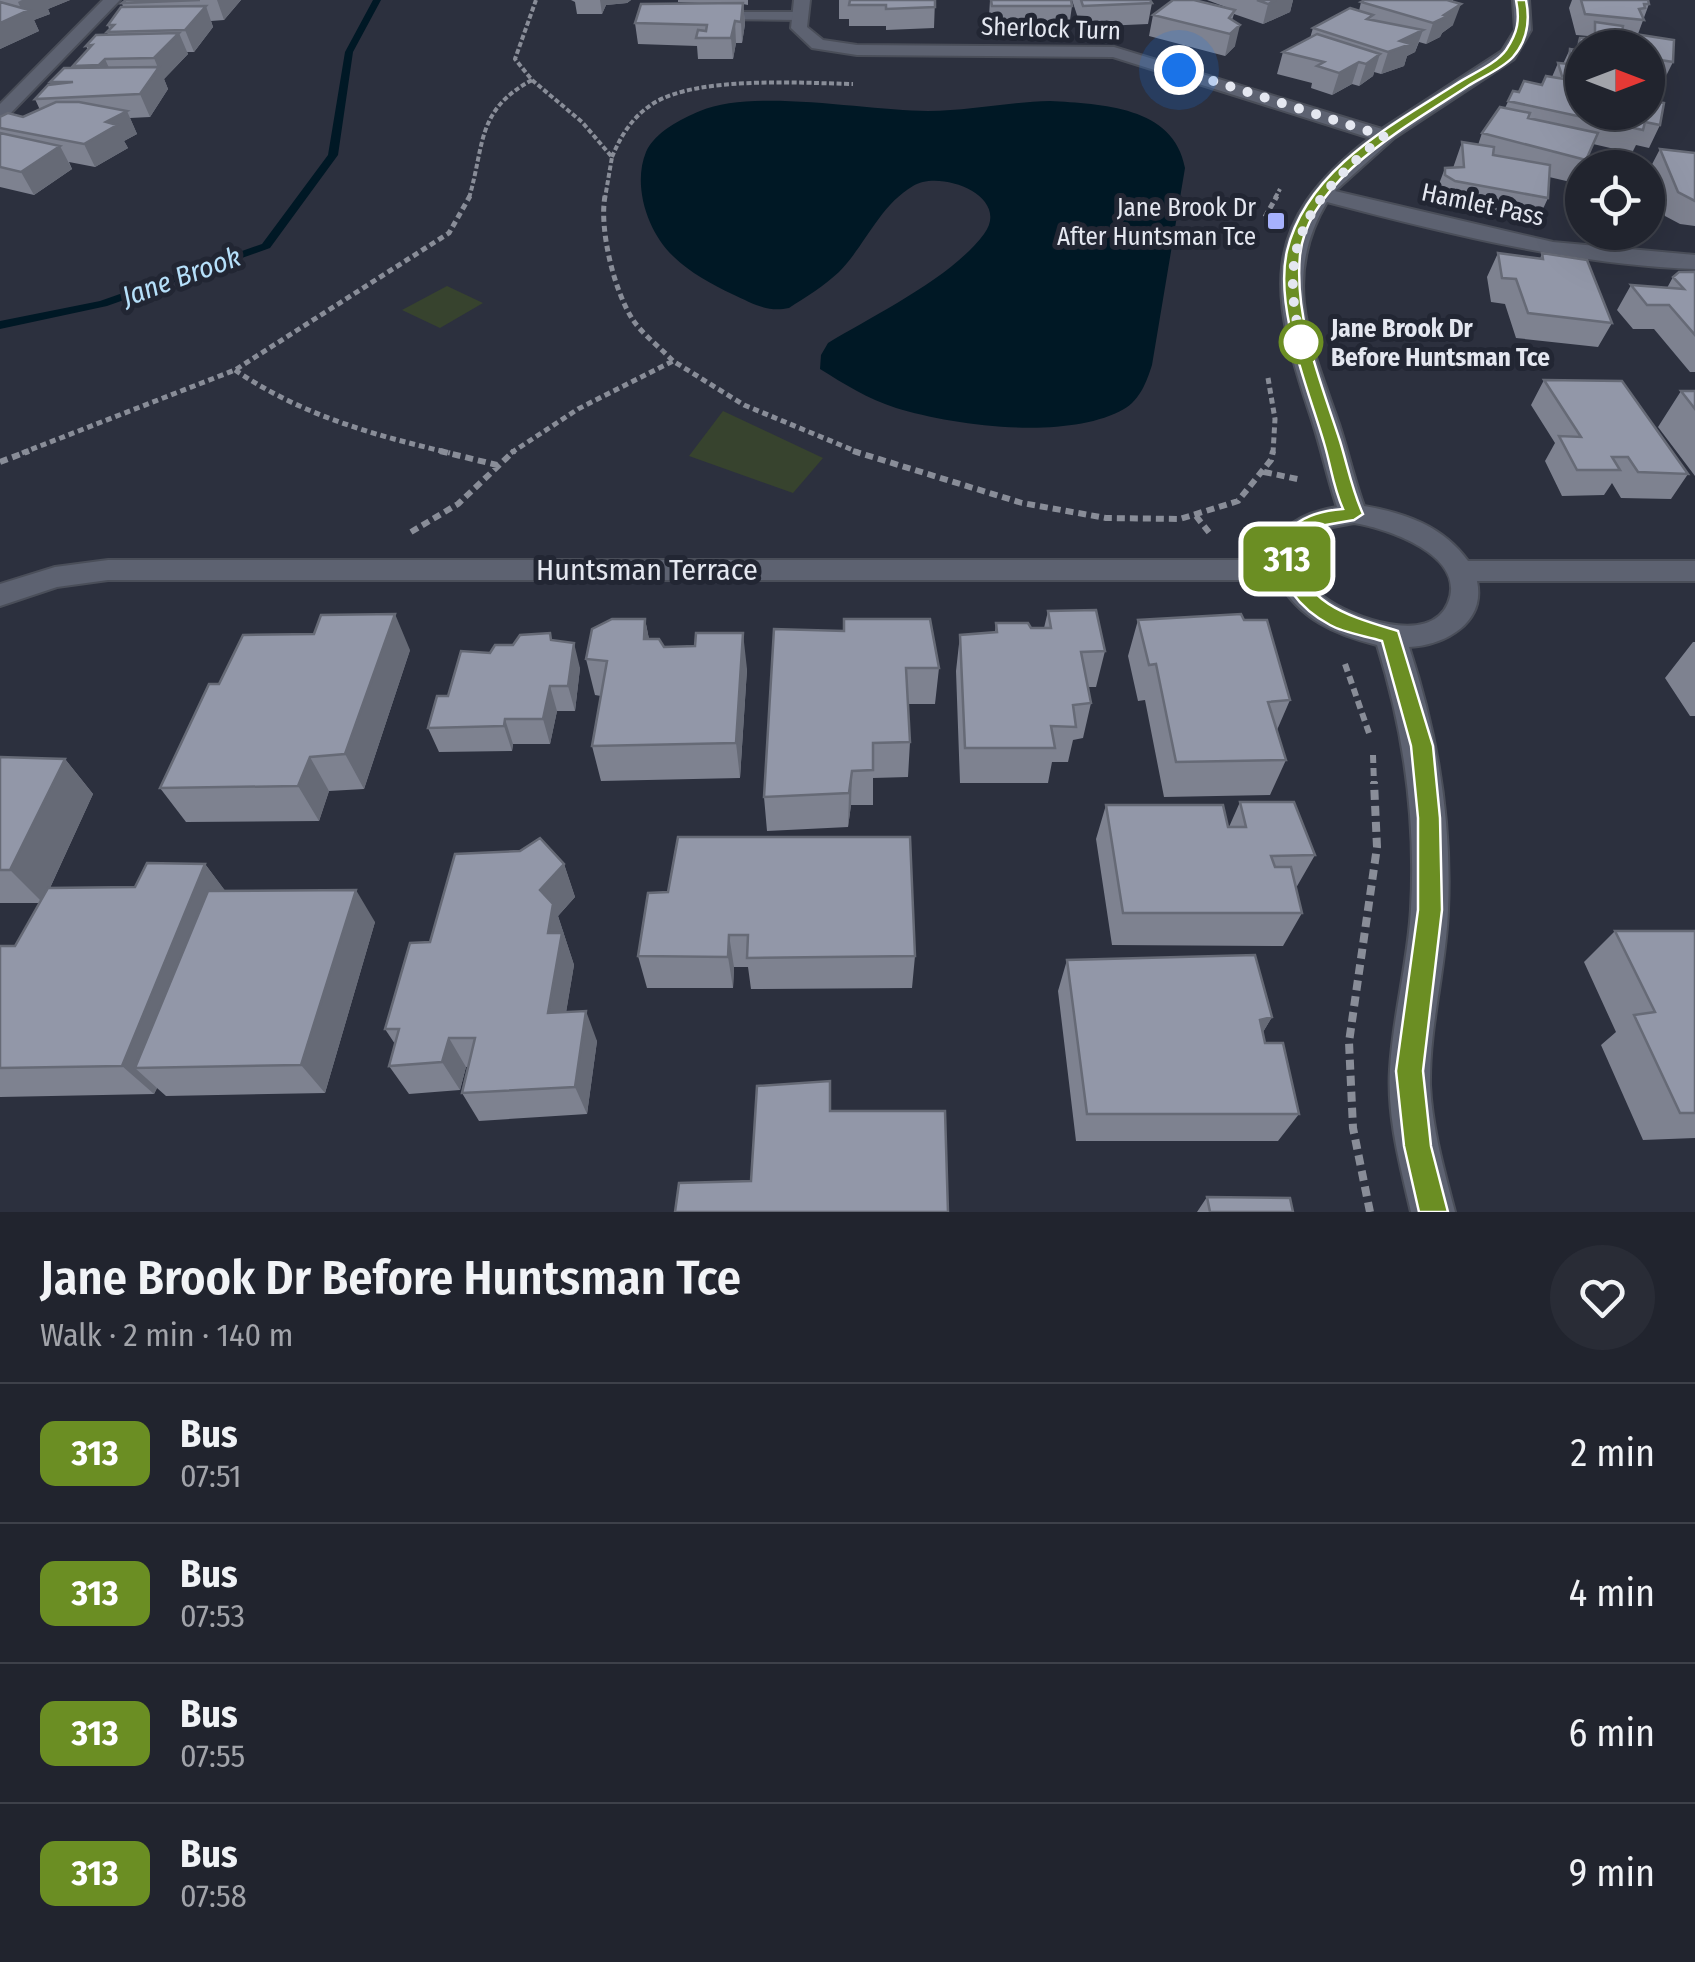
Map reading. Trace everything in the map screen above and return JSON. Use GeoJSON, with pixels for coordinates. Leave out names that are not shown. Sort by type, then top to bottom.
{"type":"FeatureCollection","features":[{"type":"Feature","properties":{"kind":"street"},"geometry":{"type":"LineString","coordinates":[[0,114],[112,0]]}},
{"type":"Feature","properties":{"kind":"street"},"geometry":{"type":"LineString","coordinates":[[1354,514],[1340,484],[1334,449],[1296,326],[1293,254],[1303,224],[1322,194],[1384,136],[1508,55],[1525,22],[1521,0]]}},
{"type":"Feature","properties":{"kind":"street","name":"Sherlock Turn"},"geometry":{"type":"LineString","coordinates":[[801,8],[799,28],[806,38],[836,48],[1077,50],[1129,55],[1384,136]]}},
{"type":"Feature","properties":{"kind":"street","name":"Hamlet Pass"},"geometry":{"type":"LineString","coordinates":[[1322,194],[1410,218],[1580,252],[1631,260],[1695,262]]}},
{"type":"Feature","properties":{"kind":"street"},"geometry":{"type":"LineString","coordinates":[[1330,516],[1380,517],[1417,532],[1447,553],[1460,571],[1465,592],[1460,611],[1445,626],[1421,635],[1390,636],[1337,620],[1298,588],[1288,570],[1286,552],[1294,536],[1308,523],[1330,516]]}},
{"type":"Feature","properties":{"kind":"street","name":"Huntsman Terrace"},"geometry":{"type":"LineString","coordinates":[[4,593],[55,577],[108,570],[1288,570]]}},
{"type":"Feature","properties":{"kind":"street"},"geometry":{"type":"LineString","coordinates":[[1460,571],[1695,571]]}},
{"type":"Feature","properties":{"kind":"street"},"geometry":{"type":"LineString","coordinates":[[1390,636],[1422,746],[1429,818],[1430,910],[1410,1071],[1418,1146],[1434,1212]]}},
{"type":"Feature","properties":{"kind":"lane"},"geometry":{"type":"LineString","coordinates":[[686,16],[801,8]]}},
{"type":"Feature","properties":{"kind":"path"},"geometry":{"type":"LineString","coordinates":[[536,0],[515,59],[532,80],[582,122],[612,158]]}},
{"type":"Feature","properties":{"kind":"path"},"geometry":{"type":"LineString","coordinates":[[0,462],[235,370],[449,233],[468,209],[475,158],[500,98],[532,80]]}},
{"type":"Feature","properties":{"kind":"path"},"geometry":{"type":"LineString","coordinates":[[864,84],[758,82],[673,94],[648,105],[619,136],[602,213],[605,245],[633,320],[673,361],[738,402],[789,426],[998,497],[1109,521],[1196,516],[1239,498],[1270,464],[1276,439],[1266,369]]}},
{"type":"Feature","properties":{"kind":"path"},"geometry":{"type":"LineString","coordinates":[[1260,232],[1270,203],[1289,181]]}},
{"type":"Feature","properties":{"kind":"path"},"geometry":{"type":"LineString","coordinates":[[357,570],[378,545],[445,517],[497,465],[567,413],[673,361]]}},
{"type":"Feature","properties":{"kind":"path"},"geometry":{"type":"LineString","coordinates":[[235,370],[260,389],[304,412],[497,465]]}},
{"type":"Feature","properties":{"kind":"path"},"geometry":{"type":"LineString","coordinates":[[1336,650],[1364,712],[1376,790],[1371,905],[1349,1042],[1353,1128],[1370,1212]]}},
{"type":"Feature","properties":{"kind":"green space"},"geometry":{"type":"Polygon","coordinates":[[[447,286],[483,303],[440,328],[402,310],[447,286]]]}},
{"type":"Feature","properties":{"kind":"green space"},"geometry":{"type":"Polygon","coordinates":[[[723,411],[823,458],[793,493],[689,456],[723,411]]]}},
{"type":"Feature","properties":{"kind":"water"},"geometry":{"type":"Polygon","coordinates":[[[1050,101],[1112,107],[1151,120],[1178,147],[1185,168],[1150,371],[1134,401],[1101,419],[1073,425],[1011,427],[920,415],[856,391],[820,369],[821,355],[828,343],[933,280],[984,234],[990,220],[989,208],[969,189],[939,181],[913,186],[891,204],[839,272],[789,308],[781,309],[753,304],[687,268],[665,247],[645,208],[642,165],[650,145],[677,122],[723,104],[811,102],[928,111],[1050,101]]]}},
{"type":"Feature","properties":{"kind":"building"},"geometry":{"type":"Polygon","coordinates":[[[126,0],[200,0],[122,3],[126,0]]]}},
{"type":"Feature","properties":{"kind":"building"},"geometry":{"type":"Polygon","coordinates":[[[850,0],[935,0],[935,7],[886,9],[886,5],[849,5],[850,0]]]}},
{"type":"Feature","properties":{"kind":"building"},"geometry":{"type":"Polygon","coordinates":[[[991,0],[1071,0],[1072,6],[992,6],[991,0]]]}},
{"type":"Feature","properties":{"kind":"building"},"geometry":{"type":"Polygon","coordinates":[[[1081,0],[1150,0],[1152,3],[1083,6],[1081,0]]]}},
{"type":"Feature","properties":{"kind":"building"},"geometry":{"type":"Polygon","coordinates":[[[1173,0],[1194,0],[1235,10],[1229,18],[1240,25],[1230,34],[1153,15],[1173,0]]]}},
{"type":"Feature","properties":{"kind":"building"},"geometry":{"type":"Polygon","coordinates":[[[1447,0],[1461,4],[1433,23],[1361,2],[1447,0]]]}},
{"type":"Feature","properties":{"kind":"building"},"geometry":{"type":"Polygon","coordinates":[[[1581,0],[1648,0],[1649,4],[1639,9],[1644,20],[1585,14],[1581,0]]]}},
{"type":"Feature","properties":{"kind":"building"},"geometry":{"type":"Polygon","coordinates":[[[0,2],[29,10],[0,23],[0,2]]]}},
{"type":"Feature","properties":{"kind":"building"},"geometry":{"type":"Polygon","coordinates":[[[743,3],[741,22],[735,21],[731,38],[696,38],[698,30],[706,31],[707,25],[635,23],[641,4],[743,3]]]}},
{"type":"Feature","properties":{"kind":"building"},"geometry":{"type":"Polygon","coordinates":[[[206,6],[185,30],[107,32],[121,7],[206,6]]]}},
{"type":"Feature","properties":{"kind":"building"},"geometry":{"type":"Polygon","coordinates":[[[1350,8],[1373,15],[1367,19],[1423,30],[1400,41],[1411,44],[1388,52],[1313,28],[1350,8]]]}},
{"type":"Feature","properties":{"kind":"building"},"geometry":{"type":"Polygon","coordinates":[[[1595,22],[1623,26],[1622,30],[1595,30],[1595,22]]]}},
{"type":"Feature","properties":{"kind":"building"},"geometry":{"type":"Polygon","coordinates":[[[179,33],[154,58],[105,59],[99,65],[73,66],[96,35],[179,33]]]}},
{"type":"Feature","properties":{"kind":"building"},"geometry":{"type":"Polygon","coordinates":[[[1317,34],[1380,54],[1366,64],[1359,62],[1339,73],[1317,66],[1324,62],[1283,52],[1317,34]]]}},
{"type":"Feature","properties":{"kind":"building"},"geometry":{"type":"Polygon","coordinates":[[[1665,39],[1674,40],[1673,62],[1665,61],[1665,39]]]}},
{"type":"Feature","properties":{"kind":"building"},"geometry":{"type":"Polygon","coordinates":[[[1558,63],[1565,64],[1565,76],[1562,76],[1558,63]]]}},
{"type":"Feature","properties":{"kind":"building"},"geometry":{"type":"Polygon","coordinates":[[[159,67],[140,94],[35,99],[48,85],[73,82],[50,82],[64,68],[159,67]]]}},
{"type":"Feature","properties":{"kind":"building"},"geometry":{"type":"Polygon","coordinates":[[[1546,76],[1565,79],[1565,113],[1508,101],[1524,81],[1542,85],[1546,76]]]}},
{"type":"Feature","properties":{"kind":"building"},"geometry":{"type":"Polygon","coordinates":[[[56,102],[127,111],[106,122],[117,125],[84,144],[0,128],[0,117],[8,113],[23,117],[56,102]]]}},
{"type":"Feature","properties":{"kind":"building"},"geometry":{"type":"Polygon","coordinates":[[[1500,107],[1530,113],[1528,118],[1565,126],[1565,130],[1598,133],[1590,150],[1565,150],[1565,155],[1482,133],[1500,107]]]}},
{"type":"Feature","properties":{"kind":"building"},"geometry":{"type":"Polygon","coordinates":[[[0,133],[60,146],[21,172],[0,167],[0,133]]]}},
{"type":"Feature","properties":{"kind":"building"},"geometry":{"type":"Polygon","coordinates":[[[1462,142],[1494,147],[1493,155],[1550,165],[1548,198],[1455,181],[1445,175],[1445,168],[1464,167],[1462,142]]]}},
{"type":"Feature","properties":{"kind":"building"},"geometry":{"type":"Polygon","coordinates":[[[1660,149],[1695,153],[1695,201],[1678,192],[1665,161],[1665,150],[1660,149]]]}},
{"type":"Feature","properties":{"kind":"building"},"geometry":{"type":"Polygon","coordinates":[[[1498,253],[1543,259],[1542,253],[1587,260],[1612,323],[1528,313],[1516,279],[1502,278],[1498,253]]]}},
{"type":"Feature","properties":{"kind":"building"},"geometry":{"type":"Polygon","coordinates":[[[1679,272],[1695,272],[1695,335],[1669,305],[1647,305],[1631,285],[1684,289],[1673,277],[1679,272]]]}},
{"type":"Feature","properties":{"kind":"building"},"geometry":{"type":"Polygon","coordinates":[[[1544,380],[1622,381],[1688,474],[1638,472],[1628,457],[1612,457],[1620,470],[1577,470],[1559,436],[1581,437],[1544,380]]]}},
{"type":"Feature","properties":{"kind":"building"},"geometry":{"type":"Polygon","coordinates":[[[1681,391],[1695,391],[1695,409],[1681,391]]]}},
{"type":"Feature","properties":{"kind":"building"},"geometry":{"type":"Polygon","coordinates":[[[1096,610],[1105,651],[1081,652],[1091,703],[1073,705],[1076,727],[1051,726],[1055,748],[965,748],[960,635],[997,632],[996,623],[1051,628],[1048,611],[1096,610]]]}},
{"type":"Feature","properties":{"kind":"building"},"geometry":{"type":"Polygon","coordinates":[[[395,614],[345,754],[310,757],[298,786],[160,788],[209,684],[219,684],[243,635],[314,634],[321,615],[395,614]]]}},
{"type":"Feature","properties":{"kind":"building"},"geometry":{"type":"Polygon","coordinates":[[[1241,614],[1244,620],[1267,620],[1290,700],[1268,702],[1286,760],[1176,762],[1156,664],[1149,665],[1138,620],[1241,614]]]}},
{"type":"Feature","properties":{"kind":"building"},"geometry":{"type":"Polygon","coordinates":[[[612,619],[645,619],[644,639],[659,639],[664,647],[695,646],[696,633],[743,633],[736,743],[592,746],[607,661],[586,659],[592,629],[612,619]]]}},
{"type":"Feature","properties":{"kind":"building"},"geometry":{"type":"Polygon","coordinates":[[[844,619],[930,619],[939,668],[906,668],[910,742],[873,743],[873,770],[852,771],[849,793],[764,797],[774,629],[844,631],[844,619]]]}},
{"type":"Feature","properties":{"kind":"building"},"geometry":{"type":"Polygon","coordinates":[[[550,633],[551,640],[574,643],[568,686],[550,686],[543,719],[505,719],[504,726],[428,728],[437,696],[448,696],[461,651],[490,653],[495,645],[513,645],[520,635],[550,633]]]}},
{"type":"Feature","properties":{"kind":"building"},"geometry":{"type":"Polygon","coordinates":[[[0,757],[65,759],[10,870],[0,870],[0,757]]]}},
{"type":"Feature","properties":{"kind":"building"},"geometry":{"type":"Polygon","coordinates":[[[1240,802],[1294,802],[1315,855],[1271,856],[1275,867],[1291,867],[1302,913],[1123,913],[1106,805],[1223,805],[1228,827],[1246,827],[1240,802]]]}},
{"type":"Feature","properties":{"kind":"building"},"geometry":{"type":"Polygon","coordinates":[[[678,837],[910,837],[915,956],[747,958],[748,935],[729,935],[728,957],[638,956],[648,893],[668,892],[678,837]]]}},
{"type":"Feature","properties":{"kind":"building"},"geometry":{"type":"Polygon","coordinates":[[[540,838],[564,864],[540,890],[553,904],[548,933],[562,933],[548,1013],[586,1011],[575,1087],[462,1093],[475,1038],[449,1038],[442,1062],[389,1066],[399,1029],[385,1029],[410,943],[430,942],[455,854],[520,851],[540,838]]]}},
{"type":"Feature","properties":{"kind":"building"},"geometry":{"type":"Polygon","coordinates":[[[147,863],[205,864],[122,1066],[0,1068],[0,946],[15,946],[48,888],[135,887],[147,863]]]}},
{"type":"Feature","properties":{"kind":"building"},"geometry":{"type":"Polygon","coordinates":[[[356,890],[301,1065],[135,1068],[208,891],[356,890]]]}},
{"type":"Feature","properties":{"kind":"building"},"geometry":{"type":"Polygon","coordinates":[[[1615,931],[1695,931],[1695,1113],[1680,1113],[1634,1015],[1655,1012],[1615,931]]]}},
{"type":"Feature","properties":{"kind":"building"},"geometry":{"type":"Polygon","coordinates":[[[1255,955],[1272,1017],[1260,1020],[1265,1043],[1283,1043],[1299,1114],[1087,1114],[1067,960],[1255,955]]]}},
{"type":"Feature","properties":{"kind":"building"},"geometry":{"type":"Polygon","coordinates":[[[830,1081],[830,1111],[945,1111],[948,1212],[675,1212],[679,1183],[751,1181],[757,1086],[830,1081]]]}},
{"type":"Feature","properties":{"kind":"building"},"geometry":{"type":"Polygon","coordinates":[[[1207,1197],[1290,1198],[1293,1212],[1210,1212],[1207,1197]]]}},
{"type":"Feature","properties":{"kind":"waterway","name":"Jane Brook"},"geometry":{"type":"LineString","coordinates":[[0,325],[103,304],[266,246],[333,155],[349,52],[377,0]]}},
{"type":"Feature","properties":{"kind":"bus line","name":"313"},"geometry":{"type":"LineString","coordinates":[[1433,1212],[1418,1146],[1410,1071],[1430,910],[1429,818],[1422,746],[1390,636],[1337,620],[1314,606],[1288,570],[1286,552],[1294,536],[1308,523],[1354,514],[1340,484],[1334,449],[1296,326],[1293,254],[1303,224],[1322,194],[1350,163],[1384,136],[1508,55],[1520,39],[1525,22],[1521,0]]}},
{"type":"Feature","properties":{"kind":"place","name":"Jane Brook Dr After Huntsman Tce"},"geometry":{"type":"Point","coordinates":[1276,221]}},
{"type":"Feature","properties":{"kind":"place","name":"Jane Brook Dr Before Huntsman Tce"},"geometry":{"type":"Point","coordinates":[1301,342]}},
{"type":"Feature","properties":{"kind":"route"},"geometry":{"type":"LineString","coordinates":[[1179,70],[1384,136],[1350,163],[1322,194],[1303,224],[1293,254],[1292,290],[1296,326],[1306,357],[1301,342]]}}]}
